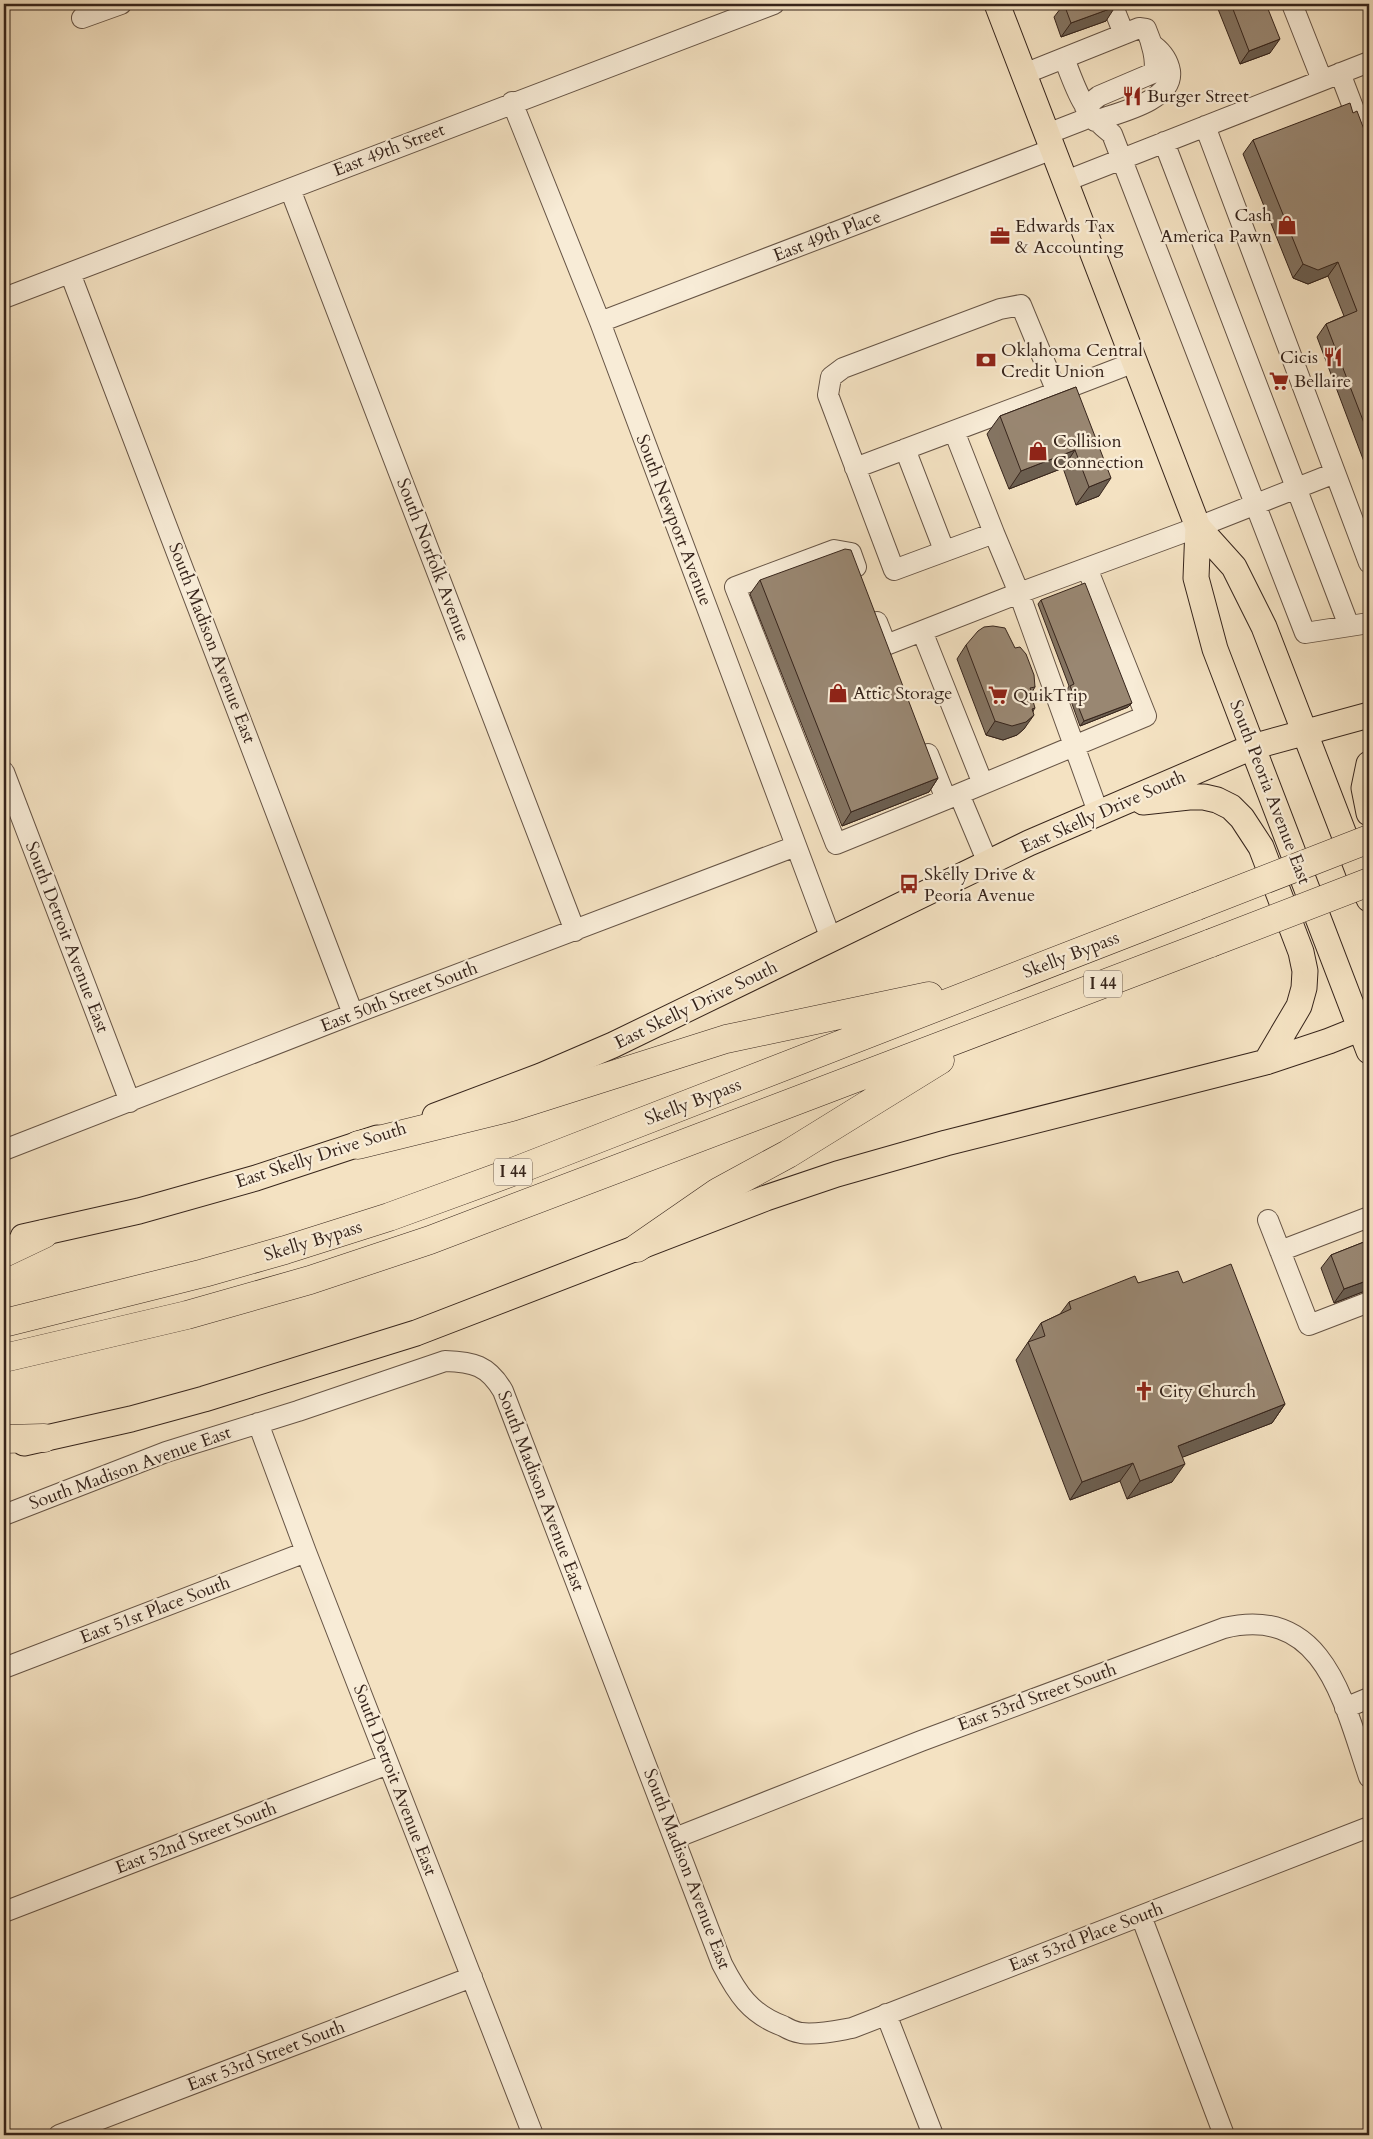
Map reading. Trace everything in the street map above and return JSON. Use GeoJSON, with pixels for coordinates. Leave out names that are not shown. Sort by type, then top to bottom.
{"type":"FeatureCollection","features":[{"type":"Feature","properties":{"kind":"highway","name":"Skelly Bypass"},"geometry":{"type":"LineString","coordinates":[[4,1323],[204,1273],[285,1250],[388,1217],[515,1171],[1369,839]]}},
{"type":"Feature","properties":{"kind":"highway","name":"Skelly Bypass"},"geometry":{"type":"LineString","coordinates":[[4,1358],[187,1315],[310,1280],[421,1243],[1369,882]]}},
{"type":"Feature","properties":{"kind":"highway"},"geometry":{"type":"LineString","coordinates":[[358,1145],[512,1107],[726,1039],[1009,979]]}},
{"type":"Feature","properties":{"kind":"highway"},"geometry":{"type":"LineString","coordinates":[[637,1248],[718,1192],[788,1154],[995,1026]]}},
{"type":"Feature","properties":{"kind":"highway"},"geometry":{"type":"LineString","coordinates":[[4,1253],[44,1234]]}},
{"type":"Feature","properties":{"kind":"highway"},"geometry":{"type":"LineString","coordinates":[[4,1439],[44,1438]]}},
{"type":"Feature","properties":{"kind":"main road","name":"South Peoria Avenue East"},"geometry":{"type":"LineString","coordinates":[[1003,5],[1024,74],[1198,527],[1234,567],[1264,627],[1369,899]]}},
{"type":"Feature","properties":{"kind":"main road","name":"South Peoria Avenue East"},"geometry":{"type":"LineString","coordinates":[[1198,527],[1196,578],[1215,649],[1366,1035]]}},
{"type":"Feature","properties":{"kind":"main road","name":"East Skelly Drive South"},"geometry":{"type":"LineString","coordinates":[[4,1241],[44,1234],[138,1211],[247,1181],[358,1145],[541,1076],[614,1045],[988,863],[1109,808],[1252,747],[1369,715]]}},
{"type":"Feature","properties":{"kind":"main road"},"geometry":{"type":"LineString","coordinates":[[1369,764],[1364,788],[1369,813]]}},
{"type":"Feature","properties":{"kind":"main road"},"geometry":{"type":"LineString","coordinates":[[1109,808],[1204,797],[1217,800],[1231,807],[1252,831],[1261,847],[1301,952],[1304,971],[1304,988],[1299,1006],[1266,1062]]}},
{"type":"Feature","properties":{"kind":"main road"},"geometry":{"type":"LineString","coordinates":[[4,1447],[140,1416],[287,1374],[416,1333],[766,1198],[837,1174],[946,1143],[1366,1035]]}},
{"type":"Feature","properties":{"kind":"street"},"geometry":{"type":"LineString","coordinates":[[82,18],[121,4]]}},
{"type":"Feature","properties":{"kind":"street","name":"East 49th Street"},"geometry":{"type":"LineString","coordinates":[[4,298],[512,102],[774,4]]}},
{"type":"Feature","properties":{"kind":"street"},"geometry":{"type":"LineString","coordinates":[[1024,74],[1124,34],[1112,4]]}},
{"type":"Feature","properties":{"kind":"street"},"geometry":{"type":"LineString","coordinates":[[1292,4],[1369,149]]}},
{"type":"Feature","properties":{"kind":"street","name":"East 49th Place"},"geometry":{"type":"LineString","coordinates":[[600,322],[1050,141],[1090,114],[1158,97],[1166,88],[1171,78],[1164,53],[1153,45],[1146,29],[1143,28],[1124,34]]}},
{"type":"Feature","properties":{"kind":"street"},"geometry":{"type":"LineString","coordinates":[[1064,58],[1080,100],[1090,114],[1112,134],[1305,633],[1369,623]]}},
{"type":"Feature","properties":{"kind":"street"},"geometry":{"type":"LineString","coordinates":[[1066,181],[1369,62]]}},
{"type":"Feature","properties":{"kind":"street","name":"South Newport Avenue"},"geometry":{"type":"LineString","coordinates":[[512,102],[600,322],[831,939]]}},
{"type":"Feature","properties":{"kind":"street"},"geometry":{"type":"LineString","coordinates":[[1205,126],[1369,563]]}},
{"type":"Feature","properties":{"kind":"street"},"geometry":{"type":"LineString","coordinates":[[1164,142],[1294,488],[1349,626]]}},
{"type":"Feature","properties":{"kind":"street","name":"South Norfolk Avenue"},"geometry":{"type":"LineString","coordinates":[[290,188],[576,931]]}},
{"type":"Feature","properties":{"kind":"street","name":"South Madison Avenue East"},"geometry":{"type":"LineString","coordinates":[[70,272],[353,1014]]}},
{"type":"Feature","properties":{"kind":"street"},"geometry":{"type":"LineString","coordinates":[[994,533],[894,570],[828,395],[831,378],[843,368],[1000,309],[1021,306],[1057,392]]}},
{"type":"Feature","properties":{"kind":"street"},"geometry":{"type":"LineString","coordinates":[[855,468],[1135,362]]}},
{"type":"Feature","properties":{"kind":"street"},"geometry":{"type":"LineString","coordinates":[[954,431],[1019,594],[1074,746],[1109,808]]}},
{"type":"Feature","properties":{"kind":"street"},"geometry":{"type":"LineString","coordinates":[[905,449],[944,550]]}},
{"type":"Feature","properties":{"kind":"street"},"geometry":{"type":"LineString","coordinates":[[872,608],[890,654],[922,632],[1335,473]]}},
{"type":"Feature","properties":{"kind":"street"},"geometry":{"type":"LineString","coordinates":[[861,580],[851,553],[834,550],[734,587],[836,844],[1146,716],[1087,568]]}},
{"type":"Feature","properties":{"kind":"street"},"geometry":{"type":"LineString","coordinates":[[922,632],[983,784]]}},
{"type":"Feature","properties":{"kind":"street"},"geometry":{"type":"LineString","coordinates":[[921,735],[988,863]]}},
{"type":"Feature","properties":{"kind":"street","name":"South Detroit Avenue East"},"geometry":{"type":"LineString","coordinates":[[4,772],[130,1102]]}},
{"type":"Feature","properties":{"kind":"street","name":"East 50th Street South"},"geometry":{"type":"LineString","coordinates":[[4,1150],[353,1014],[796,846]]}},
{"type":"Feature","properties":{"kind":"street"},"geometry":{"type":"LineString","coordinates":[[1280,1251],[1369,1217]]}},
{"type":"Feature","properties":{"kind":"street"},"geometry":{"type":"LineString","coordinates":[[1268,1220],[1309,1325],[1369,1302]]}},
{"type":"Feature","properties":{"kind":"street","name":"South Madison Avenue East"},"geometry":{"type":"LineString","coordinates":[[4,1515],[166,1452],[444,1361],[464,1362],[494,1375],[507,1400],[722,1964],[734,1988],[750,2008],[775,2023],[800,2033]]}},
{"type":"Feature","properties":{"kind":"street","name":"South Detroit Avenue East"},"geometry":{"type":"LineString","coordinates":[[258,1423],[306,1552],[533,2135]]}},
{"type":"Feature","properties":{"kind":"street","name":"East 51st Place South"},"geometry":{"type":"LineString","coordinates":[[4,1668],[306,1552]]}},
{"type":"Feature","properties":{"kind":"street","name":"East 53rd Street South"},"geometry":{"type":"LineString","coordinates":[[675,1838],[930,1737],[1224,1628],[1241,1624],[1264,1624],[1282,1629],[1297,1636],[1309,1645],[1322,1659],[1332,1676],[1345,1708],[1369,1777]]}},
{"type":"Feature","properties":{"kind":"street"},"geometry":{"type":"LineString","coordinates":[[1345,1708],[1369,1698]]}},
{"type":"Feature","properties":{"kind":"street","name":"East 52nd Street South"},"geometry":{"type":"LineString","coordinates":[[4,1912],[388,1764]]}},
{"type":"Feature","properties":{"kind":"street","name":"East 53rd Place South"},"geometry":{"type":"LineString","coordinates":[[800,2033],[852,2028],[1369,1827]]}},
{"type":"Feature","properties":{"kind":"street"},"geometry":{"type":"LineString","coordinates":[[1141,1916],[1224,2135]]}},
{"type":"Feature","properties":{"kind":"street","name":"East 53rd Street South"},"geometry":{"type":"LineString","coordinates":[[59,2135],[472,1977]]}},
{"type":"Feature","properties":{"kind":"street"},"geometry":{"type":"LineString","coordinates":[[886,2014],[933,2135]]}},
{"type":"Feature","properties":{"kind":"building"},"geometry":{"type":"Polygon","coordinates":[[[1064,4],[1114,4],[1115,7],[1071,23],[1064,4]]]}},
{"type":"Feature","properties":{"kind":"building"},"geometry":{"type":"Polygon","coordinates":[[[1231,4],[1266,4],[1280,39],[1249,51],[1231,4]]]}},
{"type":"Feature","properties":{"kind":"building"},"geometry":{"type":"Polygon","coordinates":[[[1350,103],[1353,113],[1357,111],[1369,142],[1369,436],[1326,324],[1357,311],[1338,262],[1318,270],[1303,264],[1253,140],[1350,103]]]}},
{"type":"Feature","properties":{"kind":"building"},"geometry":{"type":"Polygon","coordinates":[[[1076,387],[1111,478],[1089,487],[1075,450],[1021,471],[1000,416],[1076,387]]]}},
{"type":"Feature","properties":{"kind":"building","name":"Attic Storage"},"geometry":{"type":"Polygon","coordinates":[[[845,549],[851,550],[938,778],[851,812],[760,580],[845,549]]]}},
{"type":"Feature","properties":{"kind":"building","name":"QuikTrip"},"geometry":{"type":"Polygon","coordinates":[[[1085,583],[1132,703],[1084,721],[1070,686],[1074,684],[1041,600],[1085,583]]]}},
{"type":"Feature","properties":{"kind":"building","name":"QuikTrip"},"geometry":{"type":"Polygon","coordinates":[[[984,627],[1005,628],[1015,648],[1020,647],[1026,654],[1034,675],[1035,687],[1030,688],[1035,700],[1033,701],[1035,708],[1032,709],[1034,715],[1026,722],[1012,726],[995,721],[966,645],[978,631],[984,627]]]}},
{"type":"Feature","properties":{"kind":"building"},"geometry":{"type":"Polygon","coordinates":[[[1369,1240],[1369,1280],[1344,1289],[1331,1255],[1369,1240]]]}},
{"type":"Feature","properties":{"kind":"building","name":"City Church"},"geometry":{"type":"Polygon","coordinates":[[[1231,1264],[1285,1404],[1178,1446],[1185,1464],[1140,1481],[1133,1463],[1082,1482],[1028,1342],[1045,1336],[1041,1323],[1071,1309],[1069,1302],[1135,1276],[1138,1283],[1178,1271],[1183,1283],[1231,1264]]]}},
{"type":"Feature","properties":{"kind":"place","name":"Burger Street"},"geometry":{"type":"Point","coordinates":[1132,96]}},
{"type":"Feature","properties":{"kind":"place","name":"Cash America Pawn"},"geometry":{"type":"Point","coordinates":[1287,225]}},
{"type":"Feature","properties":{"kind":"place","name":"Edwards Tax & Accounting"},"geometry":{"type":"Point","coordinates":[1000,236]}},
{"type":"Feature","properties":{"kind":"place","name":"Cicis"},"geometry":{"type":"Point","coordinates":[1333,357]}},
{"type":"Feature","properties":{"kind":"place","name":"Oklahoma Central Credit Union"},"geometry":{"type":"Point","coordinates":[986,360]}},
{"type":"Feature","properties":{"kind":"place","name":"Bellaire"},"geometry":{"type":"Point","coordinates":[1279,381]}},
{"type":"Feature","properties":{"kind":"place","name":"Collision Connection"},"geometry":{"type":"Point","coordinates":[1038,451]}},
{"type":"Feature","properties":{"kind":"place","name":"Attic Storage"},"geometry":{"type":"Point","coordinates":[838,693]}},
{"type":"Feature","properties":{"kind":"place","name":"QuikTrip"},"geometry":{"type":"Point","coordinates":[998,695]}},
{"type":"Feature","properties":{"kind":"place","name":"Skelly Drive & Peoria Avenue"},"geometry":{"type":"Point","coordinates":[909,884]}},
{"type":"Feature","properties":{"kind":"place","name":"City Church"},"geometry":{"type":"Point","coordinates":[1144,1391]}}]}
